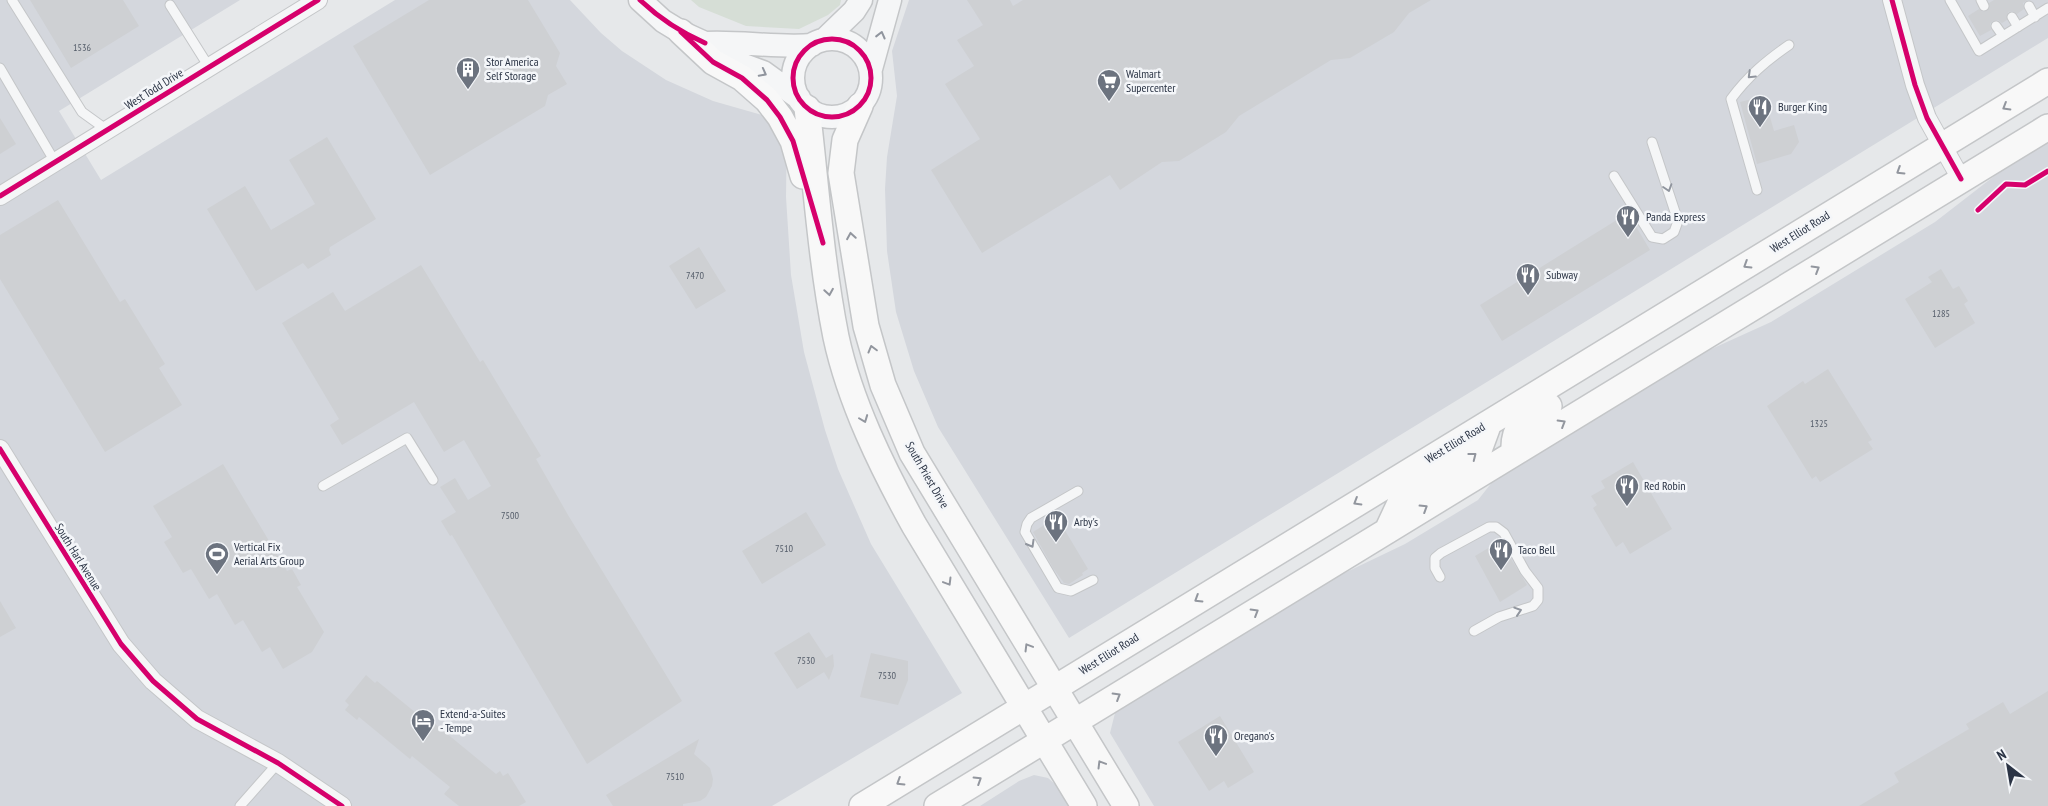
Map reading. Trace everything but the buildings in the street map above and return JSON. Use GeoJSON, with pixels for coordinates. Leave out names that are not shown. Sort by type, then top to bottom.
{"type":"FeatureCollection","features":[{"type":"Feature","properties":{"kind":"main road"},"geometry":{"type":"LineString","coordinates":[[681,32],[713,62],[748,83],[767,100],[780,117],[793,141],[823,244]]}},
{"type":"Feature","properties":{"kind":"main road","name":"West Elliot Road"},"geometry":{"type":"LineString","coordinates":[[862,806],[2048,81]]}},
{"type":"Feature","properties":{"kind":"main road"},"geometry":{"type":"LineString","coordinates":[[803,102],[827,280],[842,357],[867,427],[895,492],[1084,806]]}},
{"type":"Feature","properties":{"kind":"main road","name":"South Priest Drive"},"geometry":{"type":"LineString","coordinates":[[860,106],[845,140],[842,174],[866,326],[883,385],[912,453],[1126,806]]}},
{"type":"Feature","properties":{"kind":"main road"},"geometry":{"type":"LineString","coordinates":[[937,806],[2048,127]]}},
{"type":"Feature","properties":{"kind":"main road"},"geometry":{"type":"LineString","coordinates":[[1514,453],[1516,432],[1523,421],[1589,380],[1604,352]]}},
{"type":"Feature","properties":{"kind":"main road"},"geometry":{"type":"LineString","coordinates":[[842,357],[860,367],[887,431],[912,453]]}},
{"type":"Feature","properties":{"kind":"main road"},"geometry":{"type":"LineString","coordinates":[[1387,531],[1401,501],[1478,453],[1489,423]]}},
{"type":"Feature","properties":{"kind":"street"},"geometry":{"type":"LineString","coordinates":[[640,0],[663,21],[705,43],[718,55],[763,72],[816,114],[840,116],[860,106],[868,95],[871,70],[890,0]]}},
{"type":"Feature","properties":{"kind":"street"},"geometry":{"type":"LineString","coordinates":[[803,102],[794,86],[793,74],[802,52],[818,42],[854,12],[860,0]]}},
{"type":"Feature","properties":{"kind":"street"},"geometry":{"type":"LineString","coordinates":[[1892,0],[1915,85],[1927,118],[1961,179]]}},
{"type":"Feature","properties":{"kind":"street","name":"West Todd Drive"},"geometry":{"type":"LineString","coordinates":[[0,196],[312,2]]}},
{"type":"Feature","properties":{"kind":"street"},"geometry":{"type":"LineString","coordinates":[[705,43],[729,41],[784,47],[837,38],[849,42],[859,49],[867,58],[871,70]]}},
{"type":"Feature","properties":{"kind":"street","name":"South Harl Avenue"},"geometry":{"type":"LineString","coordinates":[[0,449],[121,644],[153,681],[197,718],[278,763],[342,806]]}},
{"type":"Feature","properties":{"kind":"lane"},"geometry":{"type":"LineString","coordinates":[[12,0],[82,112],[107,130]]}},
{"type":"Feature","properties":{"kind":"lane"},"geometry":{"type":"LineString","coordinates":[[1950,0],[1979,51],[2048,8]]}},
{"type":"Feature","properties":{"kind":"lane"},"geometry":{"type":"LineString","coordinates":[[170,5],[209,67]]}},
{"type":"Feature","properties":{"kind":"lane"},"geometry":{"type":"LineString","coordinates":[[2029,6],[2035,17]]}},
{"type":"Feature","properties":{"kind":"lane"},"geometry":{"type":"LineString","coordinates":[[2012,16],[2018,26]]}},
{"type":"Feature","properties":{"kind":"lane"},"geometry":{"type":"LineString","coordinates":[[1996,26],[2003,36]]}},
{"type":"Feature","properties":{"kind":"lane"},"geometry":{"type":"LineString","coordinates":[[1757,190],[1731,99],[1744,80],[1789,45]]}},
{"type":"Feature","properties":{"kind":"lane"},"geometry":{"type":"LineString","coordinates":[[0,68],[55,162]]}},
{"type":"Feature","properties":{"kind":"lane"},"geometry":{"type":"LineString","coordinates":[[1614,176],[1652,236],[1663,239],[1674,232],[1678,221],[1652,142]]}},
{"type":"Feature","properties":{"kind":"lane"},"geometry":{"type":"LineString","coordinates":[[323,486],[407,438],[432,480]]}},
{"type":"Feature","properties":{"kind":"lane"},"geometry":{"type":"LineString","coordinates":[[1078,491],[1031,518],[1025,532],[1058,588],[1071,591],[1093,580]]}},
{"type":"Feature","properties":{"kind":"lane"},"geometry":{"type":"LineString","coordinates":[[1440,577],[1435,558],[1441,553],[1489,527],[1496,527],[1504,533],[1525,571],[1538,588],[1538,600],[1533,606],[1500,617],[1474,632]]}},
{"type":"Feature","properties":{"kind":"lane"},"geometry":{"type":"LineString","coordinates":[[240,806],[278,763]]}},
{"type":"Feature","properties":{"kind":"shaded area"},"geometry":{"type":"Polygon","coordinates":[[[0,0],[240,0],[59,111],[101,180],[395,0],[570,0],[601,33],[622,51],[666,80],[713,101],[762,115],[787,119],[786,197],[791,275],[804,352],[825,430],[838,469],[871,544],[962,693],[772,806],[0,806],[0,0]]]}},
{"type":"Feature","properties":{"kind":"shaded area"},"geometry":{"type":"Polygon","coordinates":[[[691,0],[841,0],[840,5],[828,15],[799,29],[746,26],[699,7],[691,0]]]}},
{"type":"Feature","properties":{"kind":"shaded area"},"geometry":{"type":"Polygon","coordinates":[[[909,0],[2048,0],[2048,38],[1069,638],[938,427],[914,371],[896,312],[887,251],[885,189],[887,157],[897,96],[892,51],[909,0]]]}},
{"type":"Feature","properties":{"kind":"shaded area"},"geometry":{"type":"Polygon","coordinates":[[[2048,142],[2048,806],[1154,806],[1110,733],[1115,713],[1334,578],[1405,544],[1478,500],[1493,481],[1696,356],[1771,322],[1935,222],[2006,167],[2048,142]]]}},
{"type":"Feature","properties":{"kind":"shaded area"},"geometry":{"type":"Polygon","coordinates":[[[1034,775],[1048,778],[1056,785],[1068,806],[980,806],[1019,781],[1034,775]]]}},
{"type":"Feature","properties":{"kind":"cycle path"},"geometry":{"type":"LineString","coordinates":[[0,196],[318,0]]}},
{"type":"Feature","properties":{"kind":"cycle path"},"geometry":{"type":"LineString","coordinates":[[640,0],[671,24],[705,43]]}},
{"type":"Feature","properties":{"kind":"cycle path"},"geometry":{"type":"LineString","coordinates":[[1892,0],[1915,85],[1927,118],[1961,179]]}},
{"type":"Feature","properties":{"kind":"cycle path"},"geometry":{"type":"LineString","coordinates":[[681,32],[713,62],[742,78],[767,100],[780,117],[793,141],[823,243]]}},
{"type":"Feature","properties":{"kind":"cycle path"},"geometry":{"type":"LineString","coordinates":[[832,39],[847,42],[860,50],[868,63],[871,78],[868,93],[860,106],[847,114],[832,117],[817,114],[804,106],[796,93],[793,78],[796,63],[804,50],[817,42],[832,39]]}},
{"type":"Feature","properties":{"kind":"cycle path"},"geometry":{"type":"LineString","coordinates":[[1978,210],[2006,184],[2025,185],[2048,171]]}},
{"type":"Feature","properties":{"kind":"cycle path"},"geometry":{"type":"LineString","coordinates":[[0,449],[121,644],[153,681],[197,719],[278,763],[342,806]]}},
{"type":"Feature","properties":{"kind":"place","name":"Stor America Self Storage"},"geometry":{"type":"Point","coordinates":[468,90]}},
{"type":"Feature","properties":{"kind":"place","name":"Walmart Supercenter"},"geometry":{"type":"Point","coordinates":[1109,102]}},
{"type":"Feature","properties":{"kind":"place","name":"Burger King"},"geometry":{"type":"Point","coordinates":[1760,128]}},
{"type":"Feature","properties":{"kind":"place","name":"Panda Express"},"geometry":{"type":"Point","coordinates":[1628,238]}},
{"type":"Feature","properties":{"kind":"place","name":"Subway"},"geometry":{"type":"Point","coordinates":[1528,296]}},
{"type":"Feature","properties":{"kind":"place","name":"Red Robin"},"geometry":{"type":"Point","coordinates":[1627,507]}},
{"type":"Feature","properties":{"kind":"place","name":"Arby's"},"geometry":{"type":"Point","coordinates":[1056,543]}},
{"type":"Feature","properties":{"kind":"place","name":"Taco Bell"},"geometry":{"type":"Point","coordinates":[1501,571]}},
{"type":"Feature","properties":{"kind":"place","name":"Vertical Fix Aerial Arts Group"},"geometry":{"type":"Point","coordinates":[217,575]}},
{"type":"Feature","properties":{"kind":"place","name":"Extend-a-Suites - Tempe"},"geometry":{"type":"Point","coordinates":[423,742]}},
{"type":"Feature","properties":{"kind":"place","name":"Oregano's"},"geometry":{"type":"Point","coordinates":[1216,757]}}]}
